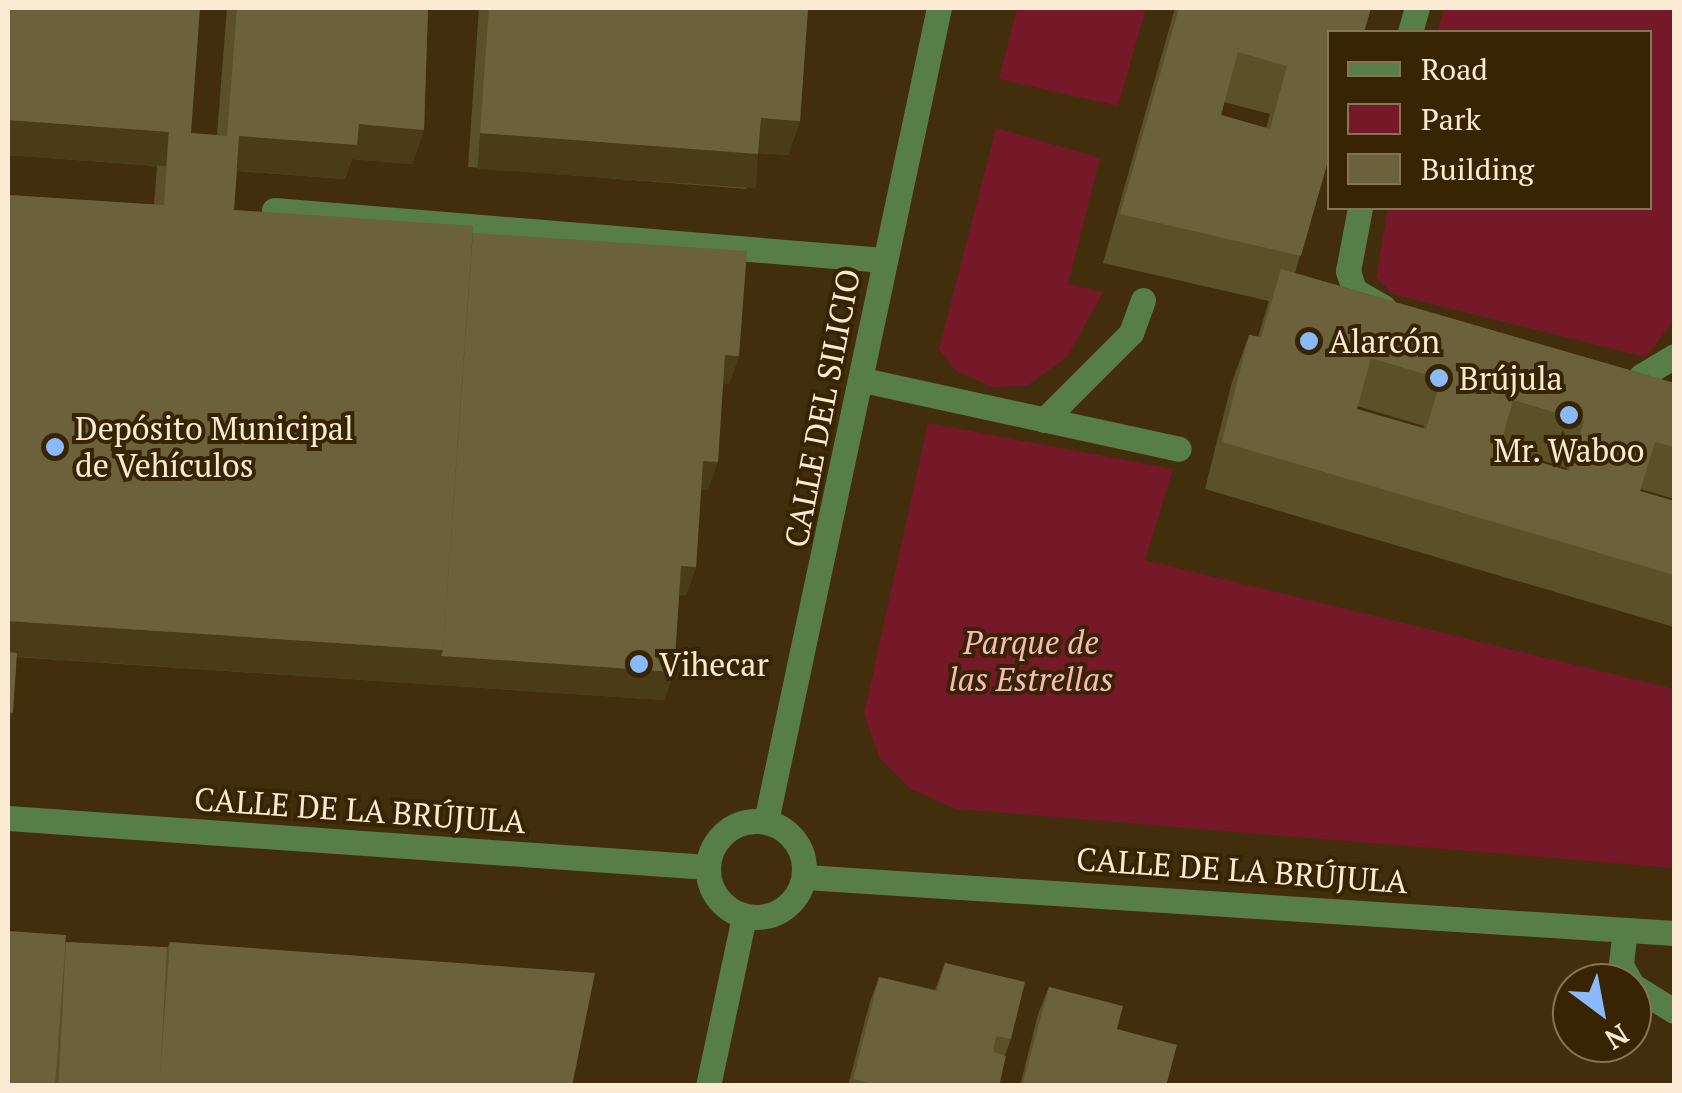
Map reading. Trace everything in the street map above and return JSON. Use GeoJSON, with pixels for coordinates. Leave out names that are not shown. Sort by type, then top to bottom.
{"type":"FeatureCollection","features":[{"type":"Feature","properties":{"kind":"street","name":"CALLE DEL SILICIO"},"geometry":{"type":"LineString","coordinates":[[766,821],[863,380],[884,260],[939,8]]}},
{"type":"Feature","properties":{"kind":"street"},"geometry":{"type":"LineString","coordinates":[[274,210],[884,260]]}},
{"type":"Feature","properties":{"kind":"street"},"geometry":{"type":"LineString","coordinates":[[1359,210],[1347,253],[1354,290],[1421,318]]}},
{"type":"Feature","properties":{"kind":"street"},"geometry":{"type":"LineString","coordinates":[[1044,420],[1131,333],[1143,300]]}},
{"type":"Feature","properties":{"kind":"street"},"geometry":{"type":"LineString","coordinates":[[1641,376],[1674,356]]}},
{"type":"Feature","properties":{"kind":"street"},"geometry":{"type":"LineString","coordinates":[[1615,370],[1674,387]]}},
{"type":"Feature","properties":{"kind":"street"},"geometry":{"type":"LineString","coordinates":[[863,380],[1179,449]]}},
{"type":"Feature","properties":{"kind":"street","name":"CALLE DE LA BRÚJULA"},"geometry":{"type":"LineString","coordinates":[[8,818],[708,867]]}},
{"type":"Feature","properties":{"kind":"street"},"geometry":{"type":"LineString","coordinates":[[766,821],[796,842],[805,876],[794,901],[771,916],[744,916],[725,907],[708,867],[714,845],[740,823],[766,821]]}},
{"type":"Feature","properties":{"kind":"street","name":"CALLE DE LA BRÚJULA"},"geometry":{"type":"LineString","coordinates":[[805,876],[1674,933]]}},
{"type":"Feature","properties":{"kind":"street"},"geometry":{"type":"LineString","coordinates":[[708,1086],[744,916]]}},
{"type":"Feature","properties":{"kind":"street"},"geometry":{"type":"LineString","coordinates":[[1621,963],[1625,930]]}},
{"type":"Feature","properties":{"kind":"street"},"geometry":{"type":"LineString","coordinates":[[1652,997],[1674,1011]]}},
{"type":"Feature","properties":{"kind":"green space"},"geometry":{"type":"Polygon","coordinates":[[[1017,8],[1146,8],[1118,106],[999,79],[1017,8]]]}},
{"type":"Feature","properties":{"kind":"green space"},"geometry":{"type":"Polygon","coordinates":[[[1444,8],[1674,8],[1674,320],[1646,357],[1392,294],[1376,277],[1388,210],[1652,210],[1652,30],[1438,30],[1444,8]]]}},
{"type":"Feature","properties":{"kind":"green space"},"geometry":{"type":"Polygon","coordinates":[[[996,128],[1100,158],[1068,284],[1103,292],[1068,356],[1027,386],[992,387],[956,371],[939,349],[996,128]]]}},
{"type":"Feature","properties":{"kind":"green space","name":"Parque de las Estrellas"},"geometry":{"type":"Polygon","coordinates":[[[928,423],[1173,469],[1145,560],[1674,689],[1674,868],[957,809],[912,790],[880,758],[864,714],[928,423]]]}},
{"type":"Feature","properties":{"kind":"building"},"geometry":{"type":"Polygon","coordinates":[[[8,8],[200,8],[191,133],[227,136],[237,8],[428,8],[424,130],[359,124],[357,145],[239,136],[234,210],[473,226],[443,650],[8,621],[8,195],[164,205],[169,132],[8,120],[8,8]]]}},
{"type":"Feature","properties":{"kind":"building"},"geometry":{"type":"Polygon","coordinates":[[[489,8],[808,8],[800,121],[761,118],[758,154],[480,133],[489,8]]]}},
{"type":"Feature","properties":{"kind":"building"},"geometry":{"type":"Polygon","coordinates":[[[1179,8],[1371,8],[1365,30],[1327,30],[1327,165],[1301,256],[1120,214],[1179,8]],[[1238,52],[1221,115],[1270,129],[1287,66],[1238,52]]]}},
{"type":"Feature","properties":{"kind":"building"},"geometry":{"type":"Polygon","coordinates":[[[473,233],[747,251],[739,356],[725,355],[718,462],[703,461],[696,567],[681,566],[674,672],[441,656],[473,233]]]}},
{"type":"Feature","properties":{"kind":"building"},"geometry":{"type":"Polygon","coordinates":[[[1281,269],[1674,383],[1674,447],[1655,442],[1640,491],[1674,501],[1674,575],[1222,442],[1249,335],[1261,337],[1281,269]],[[1371,358],[1357,409],[1426,429],[1441,379],[1371,358]],[[1513,400],[1499,450],[1569,471],[1584,421],[1513,400]]]}},
{"type":"Feature","properties":{"kind":"building"},"geometry":{"type":"Polygon","coordinates":[[[8,652],[17,653],[13,713],[8,712],[8,652]]]}},
{"type":"Feature","properties":{"kind":"building"},"geometry":{"type":"Polygon","coordinates":[[[8,931],[66,935],[55,1086],[8,1086],[8,931]]]}},
{"type":"Feature","properties":{"kind":"building"},"geometry":{"type":"Polygon","coordinates":[[[66,942],[167,947],[160,1086],[58,1086],[66,942]]]}},
{"type":"Feature","properties":{"kind":"building"},"geometry":{"type":"Polygon","coordinates":[[[170,942],[595,973],[572,1086],[159,1086],[170,942]]]}},
{"type":"Feature","properties":{"kind":"building"},"geometry":{"type":"Polygon","coordinates":[[[945,963],[1025,982],[1011,1039],[996,1036],[993,1052],[1006,1056],[999,1086],[882,1086],[853,1079],[879,977],[937,991],[945,963]]]}},
{"type":"Feature","properties":{"kind":"building"},"geometry":{"type":"Polygon","coordinates":[[[1049,987],[1123,1006],[1117,1029],[1177,1045],[1166,1086],[1022,1086],[1049,987]]]}},
{"type":"Feature","properties":{"kind":"place","name":"Alarcón"},"geometry":{"type":"Point","coordinates":[1309,341]}},
{"type":"Feature","properties":{"kind":"place","name":"Brújula"},"geometry":{"type":"Point","coordinates":[1439,378]}},
{"type":"Feature","properties":{"kind":"place","name":"Mr. Waboo"},"geometry":{"type":"Point","coordinates":[1569,415]}},
{"type":"Feature","properties":{"kind":"place","name":"Depósito Municipal de Vehículos"},"geometry":{"type":"Point","coordinates":[55,447]}},
{"type":"Feature","properties":{"kind":"place","name":"Vihecar"},"geometry":{"type":"Point","coordinates":[639,664]}}]}
